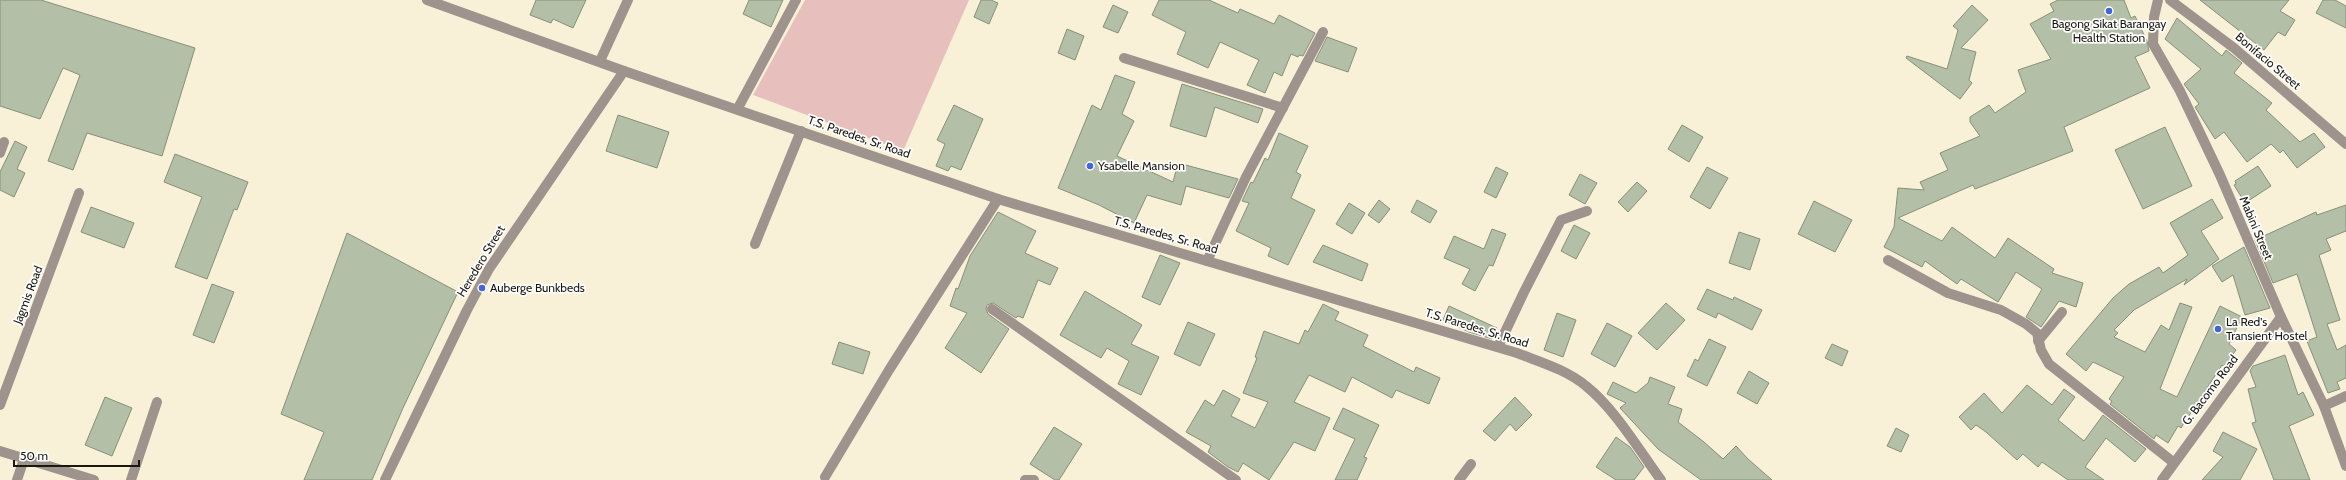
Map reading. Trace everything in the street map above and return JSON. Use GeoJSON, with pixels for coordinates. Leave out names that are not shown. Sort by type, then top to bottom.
{"type":"FeatureCollection","features":[{"type":"Feature","properties":{"kind":"street","name":"T.S. Paredes, Sr. Road"},"geometry":{"type":"LineString","coordinates":[[427,0],[600,61],[624,71],[738,108],[998,199],[1498,347],[1556,368],[1586,385],[1605,405],[1661,480]]}},
{"type":"Feature","properties":{"kind":"street"},"geometry":{"type":"LineString","coordinates":[[600,61],[628,0]]}},
{"type":"Feature","properties":{"kind":"street"},"geometry":{"type":"LineString","coordinates":[[738,108],[796,0]]}},
{"type":"Feature","properties":{"kind":"street","name":"Mabini Street"},"geometry":{"type":"LineString","coordinates":[[2158,0],[2154,17],[2153,44],[2180,91],[2216,168],[2281,317],[2324,406],[2346,466]]}},
{"type":"Feature","properties":{"kind":"street","name":"Bonifacio Street"},"geometry":{"type":"LineString","coordinates":[[2170,0],[2234,48],[2346,144]]}},
{"type":"Feature","properties":{"kind":"street"},"geometry":{"type":"LineString","coordinates":[[1207,261],[1246,176],[1323,32]]}},
{"type":"Feature","properties":{"kind":"street"},"geometry":{"type":"LineString","coordinates":[[1124,58],[1282,108]]}},
{"type":"Feature","properties":{"kind":"street","name":"Heredero Street"},"geometry":{"type":"LineString","coordinates":[[386,480],[467,310],[489,269],[624,71]]}},
{"type":"Feature","properties":{"kind":"street"},"geometry":{"type":"LineString","coordinates":[[754,244],[801,131]]}},
{"type":"Feature","properties":{"kind":"street"},"geometry":{"type":"LineString","coordinates":[[2336,136],[2346,131]]}},
{"type":"Feature","properties":{"kind":"street"},"geometry":{"type":"LineString","coordinates":[[0,153],[4,142]]}},
{"type":"Feature","properties":{"kind":"street","name":"Jagmis Road"},"geometry":{"type":"LineString","coordinates":[[0,405],[80,193]]}},
{"type":"Feature","properties":{"kind":"street"},"geometry":{"type":"LineString","coordinates":[[825,477],[889,370],[998,199]]}},
{"type":"Feature","properties":{"kind":"street"},"geometry":{"type":"LineString","coordinates":[[1498,347],[1524,292],[1562,220],[1587,211]]}},
{"type":"Feature","properties":{"kind":"street"},"geometry":{"type":"LineString","coordinates":[[1888,260],[1948,294],[2001,310],[2032,329],[2037,333],[2043,357],[2061,376],[2173,462]]}},
{"type":"Feature","properties":{"kind":"street"},"geometry":{"type":"LineString","coordinates":[[992,309],[1236,480]]}},
{"type":"Feature","properties":{"kind":"street"},"geometry":{"type":"LineString","coordinates":[[2038,341],[2062,312]]}},
{"type":"Feature","properties":{"kind":"street","name":"G. Bacomo Road"},"geometry":{"type":"LineString","coordinates":[[2162,480],[2173,462],[2281,317]]}},
{"type":"Feature","properties":{"kind":"street"},"geometry":{"type":"LineString","coordinates":[[2324,406],[2346,396]]}},
{"type":"Feature","properties":{"kind":"street"},"geometry":{"type":"LineString","coordinates":[[131,480],[157,402]]}},
{"type":"Feature","properties":{"kind":"street"},"geometry":{"type":"LineString","coordinates":[[0,451],[94,480]]}},
{"type":"Feature","properties":{"kind":"street"},"geometry":{"type":"LineString","coordinates":[[17,480],[24,458]]}},
{"type":"Feature","properties":{"kind":"street"},"geometry":{"type":"LineString","coordinates":[[1459,480],[1471,464]]}},
{"type":"Feature","properties":{"kind":"street"},"geometry":{"type":"LineString","coordinates":[[1025,480],[1034,480]]}},
{"type":"Feature","properties":{"kind":"shaded area"},"geometry":{"type":"Polygon","coordinates":[[[805,0],[969,0],[903,151],[753,95],[805,0]]]}},
{"type":"Feature","properties":{"kind":"building"},"geometry":{"type":"Polygon","coordinates":[[[0,0],[41,0],[195,48],[162,156],[87,133],[73,170],[48,161],[80,75],[63,68],[40,119],[0,106],[0,0]]]}},
{"type":"Feature","properties":{"kind":"building"},"geometry":{"type":"Polygon","coordinates":[[[536,0],[586,0],[573,28],[553,19],[551,23],[530,15],[536,0]]]}},
{"type":"Feature","properties":{"kind":"building"},"geometry":{"type":"Polygon","coordinates":[[[749,0],[783,0],[771,27],[743,14],[749,0]]]}},
{"type":"Feature","properties":{"kind":"building"},"geometry":{"type":"Polygon","coordinates":[[[981,0],[991,0],[998,3],[989,24],[974,17],[981,0]]]}},
{"type":"Feature","properties":{"kind":"building"},"geometry":{"type":"Polygon","coordinates":[[[1159,0],[1209,0],[1238,13],[1240,9],[1274,24],[1279,15],[1315,33],[1303,56],[1299,55],[1298,57],[1291,54],[1282,76],[1274,72],[1265,93],[1247,85],[1259,60],[1220,42],[1208,68],[1177,54],[1186,32],[1152,15],[1159,0]]]}},
{"type":"Feature","properties":{"kind":"building"},"geometry":{"type":"Polygon","coordinates":[[[2058,0],[2124,0],[2131,18],[2135,16],[2147,41],[2149,51],[2135,57],[2150,88],[2064,127],[2073,151],[1975,189],[1973,185],[1898,218],[1942,241],[1952,227],[1995,258],[2008,238],[2054,269],[2052,273],[2083,283],[2076,307],[2059,301],[2041,327],[2026,317],[2042,289],[2016,272],[1998,302],[1961,279],[1957,284],[1925,261],[1922,267],[1884,247],[1894,227],[1898,188],[1924,190],[1920,182],[1948,170],[1940,153],[1980,136],[1970,122],[1970,117],[1989,105],[1995,113],[2026,92],[2018,70],[2051,59],[2030,24],[2054,11],[2050,4],[2058,0]]]}},
{"type":"Feature","properties":{"kind":"building"},"geometry":{"type":"Polygon","coordinates":[[[2200,0],[2289,0],[2280,11],[2295,20],[2285,36],[2278,32],[2264,50],[2200,0]]]}},
{"type":"Feature","properties":{"kind":"building"},"geometry":{"type":"Polygon","coordinates":[[[2323,0],[2335,0],[2346,6],[2346,28],[2316,13],[2323,0]]]}},
{"type":"Feature","properties":{"kind":"building"},"geometry":{"type":"Polygon","coordinates":[[[1113,5],[1128,12],[1118,33],[1103,27],[1113,5]]]}},
{"type":"Feature","properties":{"kind":"building"},"geometry":{"type":"Polygon","coordinates":[[[1972,5],[1988,20],[1961,48],[1976,52],[1969,80],[1972,83],[1960,99],[1906,58],[1907,56],[1947,69],[1958,30],[1953,26],[1972,5]]]}},
{"type":"Feature","properties":{"kind":"building"},"geometry":{"type":"Polygon","coordinates":[[[2177,18],[2222,56],[2226,50],[2242,63],[2234,73],[2272,103],[2266,110],[2300,142],[2314,133],[2325,147],[2297,168],[2283,150],[2280,153],[2271,144],[2247,162],[2224,132],[2215,139],[2195,107],[2199,104],[2184,84],[2201,69],[2165,39],[2177,18]]]}},
{"type":"Feature","properties":{"kind":"building"},"geometry":{"type":"Polygon","coordinates":[[[1067,29],[1084,36],[1075,60],[1058,53],[1067,29]]]}},
{"type":"Feature","properties":{"kind":"building"},"geometry":{"type":"Polygon","coordinates":[[[1327,37],[1357,48],[1348,72],[1315,61],[1327,37]]]}},
{"type":"Feature","properties":{"kind":"building"},"geometry":{"type":"Polygon","coordinates":[[[1115,75],[1135,82],[1122,114],[1134,121],[1117,156],[1173,182],[1178,163],[1238,179],[1229,198],[1186,186],[1181,205],[1147,195],[1134,223],[1099,205],[1058,188],[1092,105],[1101,110],[1115,75]]]}},
{"type":"Feature","properties":{"kind":"building"},"geometry":{"type":"Polygon","coordinates":[[[1182,84],[1263,109],[1258,123],[1215,107],[1206,137],[1170,126],[1182,84]]]}},
{"type":"Feature","properties":{"kind":"building"},"geometry":{"type":"Polygon","coordinates":[[[954,105],[983,119],[961,170],[951,166],[948,171],[936,166],[945,144],[937,140],[954,105]]]}},
{"type":"Feature","properties":{"kind":"building"},"geometry":{"type":"Polygon","coordinates":[[[618,115],[669,132],[657,168],[606,151],[618,115]]]}},
{"type":"Feature","properties":{"kind":"building"},"geometry":{"type":"Polygon","coordinates":[[[1682,125],[1703,137],[1689,162],[1668,149],[1682,125]]]}},
{"type":"Feature","properties":{"kind":"building"},"geometry":{"type":"Polygon","coordinates":[[[2165,127],[2192,186],[2143,209],[2115,150],[2165,127]]]}},
{"type":"Feature","properties":{"kind":"building"},"geometry":{"type":"Polygon","coordinates":[[[1279,133],[1308,146],[1296,172],[1301,175],[1291,198],[1315,210],[1288,265],[1268,256],[1271,248],[1236,231],[1249,203],[1242,201],[1251,182],[1253,183],[1265,158],[1268,160],[1279,133]]]}},
{"type":"Feature","properties":{"kind":"building"},"geometry":{"type":"Polygon","coordinates":[[[15,141],[27,147],[17,169],[25,173],[14,197],[0,190],[0,172],[15,141]]]}},
{"type":"Feature","properties":{"kind":"building"},"geometry":{"type":"Polygon","coordinates":[[[175,154],[248,182],[237,210],[234,209],[207,279],[175,267],[202,197],[164,182],[175,154]]]}},
{"type":"Feature","properties":{"kind":"building"},"geometry":{"type":"Polygon","coordinates":[[[2258,166],[2271,186],[2245,203],[2234,185],[2236,184],[2235,181],[2258,166]]]}},
{"type":"Feature","properties":{"kind":"building"},"geometry":{"type":"Polygon","coordinates":[[[1496,167],[1508,173],[1496,198],[1484,192],[1496,167]]]}},
{"type":"Feature","properties":{"kind":"building"},"geometry":{"type":"Polygon","coordinates":[[[1707,167],[1728,178],[1710,209],[1690,197],[1707,167]]]}},
{"type":"Feature","properties":{"kind":"building"},"geometry":{"type":"Polygon","coordinates":[[[1580,174],[1597,183],[1585,204],[1569,195],[1580,174]]]}},
{"type":"Feature","properties":{"kind":"building"},"geometry":{"type":"Polygon","coordinates":[[[1637,182],[1647,191],[1628,212],[1618,202],[1637,182]]]}},
{"type":"Feature","properties":{"kind":"building"},"geometry":{"type":"Polygon","coordinates":[[[2212,199],[2223,218],[2201,231],[2219,259],[2184,285],[2187,279],[2134,310],[2114,330],[2118,333],[2114,337],[2145,352],[2161,325],[2169,330],[2180,303],[2192,307],[2160,389],[2177,397],[2220,306],[2242,317],[2229,344],[2236,350],[2224,367],[2222,365],[2181,428],[2178,426],[2168,443],[2156,435],[2154,439],[2110,404],[2112,401],[2109,399],[2124,377],[2093,362],[2086,371],[2066,354],[2113,298],[2129,284],[2159,267],[2163,273],[2188,255],[2170,223],[2212,199]]]}},
{"type":"Feature","properties":{"kind":"building"},"geometry":{"type":"Polygon","coordinates":[[[1379,200],[1390,209],[1379,223],[1368,215],[1379,200]]]}},
{"type":"Feature","properties":{"kind":"building"},"geometry":{"type":"Polygon","coordinates":[[[1417,200],[1437,211],[1430,223],[1411,212],[1417,200]]]}},
{"type":"Feature","properties":{"kind":"building"},"geometry":{"type":"Polygon","coordinates":[[[1814,201],[1852,220],[1835,252],[1798,234],[1814,201]]]}},
{"type":"Feature","properties":{"kind":"building"},"geometry":{"type":"Polygon","coordinates":[[[1349,203],[1365,213],[1352,234],[1336,224],[1349,203]]]}},
{"type":"Feature","properties":{"kind":"building"},"geometry":{"type":"Polygon","coordinates":[[[2346,205],[2346,231],[2326,239],[2331,250],[2319,255],[2340,320],[2327,324],[2337,350],[2346,345],[2346,378],[2337,382],[2340,389],[2328,393],[2307,341],[2317,337],[2297,274],[2273,283],[2255,240],[2316,212],[2317,215],[2346,205]]]}},
{"type":"Feature","properties":{"kind":"building"},"geometry":{"type":"Polygon","coordinates":[[[91,207],[134,223],[124,248],[81,232],[91,207]]]}},
{"type":"Feature","properties":{"kind":"building"},"geometry":{"type":"Polygon","coordinates":[[[998,212],[1036,231],[1025,253],[1058,268],[1050,285],[1038,280],[1023,318],[1018,316],[1016,318],[993,303],[987,305],[986,309],[988,314],[1009,329],[981,373],[945,348],[967,313],[950,306],[956,288],[958,289],[970,256],[998,212]]]}},
{"type":"Feature","properties":{"kind":"building"},"geometry":{"type":"Polygon","coordinates":[[[1574,225],[1590,233],[1576,259],[1561,251],[1574,225]]]}},
{"type":"Feature","properties":{"kind":"building"},"geometry":{"type":"Polygon","coordinates":[[[1492,229],[1506,234],[1493,266],[1489,265],[1475,291],[1462,284],[1470,269],[1444,258],[1454,236],[1484,249],[1492,229]]]}},
{"type":"Feature","properties":{"kind":"building"},"geometry":{"type":"Polygon","coordinates":[[[1739,232],[1760,239],[1750,270],[1729,263],[1739,232]]]}},
{"type":"Feature","properties":{"kind":"building"},"geometry":{"type":"Polygon","coordinates":[[[347,233],[458,292],[403,408],[372,480],[304,480],[324,432],[281,414],[347,233]]]}},
{"type":"Feature","properties":{"kind":"building"},"geometry":{"type":"Polygon","coordinates":[[[1323,245],[1368,264],[1362,281],[1313,262],[1323,245]]]}},
{"type":"Feature","properties":{"kind":"building"},"geometry":{"type":"Polygon","coordinates":[[[2244,247],[2270,308],[2245,315],[2233,275],[2222,282],[2212,266],[2244,247]]]}},
{"type":"Feature","properties":{"kind":"building"},"geometry":{"type":"Polygon","coordinates":[[[1160,255],[1180,263],[1160,305],[1142,297],[1160,255]]]}},
{"type":"Feature","properties":{"kind":"building"},"geometry":{"type":"Polygon","coordinates":[[[212,284],[234,292],[214,343],[193,335],[212,284]]]}},
{"type":"Feature","properties":{"kind":"building"},"geometry":{"type":"Polygon","coordinates":[[[1707,289],[1733,300],[1734,297],[1762,310],[1752,330],[1718,313],[1716,318],[1697,309],[1707,289]]]}},
{"type":"Feature","properties":{"kind":"building"},"geometry":{"type":"Polygon","coordinates":[[[1085,291],[1142,325],[1131,344],[1159,357],[1141,395],[1118,384],[1129,361],[1107,348],[1101,358],[1060,335],[1085,291]]]}},
{"type":"Feature","properties":{"kind":"building"},"geometry":{"type":"Polygon","coordinates":[[[1666,303],[1685,320],[1657,350],[1638,333],[1666,303]]]}},
{"type":"Feature","properties":{"kind":"building"},"geometry":{"type":"Polygon","coordinates":[[[1323,304],[1339,312],[1335,320],[1368,335],[1363,346],[1414,372],[1416,367],[1440,378],[1429,404],[1396,390],[1392,398],[1352,377],[1345,392],[1309,375],[1294,402],[1330,418],[1315,451],[1294,442],[1269,480],[1243,463],[1238,472],[1228,467],[1208,452],[1211,446],[1186,432],[1205,400],[1214,406],[1223,390],[1240,399],[1231,416],[1255,428],[1268,402],[1243,393],[1257,358],[1255,357],[1264,331],[1299,344],[1305,330],[1308,332],[1323,304]]]}},
{"type":"Feature","properties":{"kind":"building"},"geometry":{"type":"Polygon","coordinates":[[[1449,306],[1497,328],[1492,339],[1469,332],[1443,320],[1449,306]]]}},
{"type":"Feature","properties":{"kind":"building"},"geometry":{"type":"Polygon","coordinates":[[[1557,313],[1576,320],[1563,357],[1544,350],[1557,313]]]}},
{"type":"Feature","properties":{"kind":"building"},"geometry":{"type":"Polygon","coordinates":[[[1188,322],[1215,334],[1200,366],[1174,354],[1188,322]]]}},
{"type":"Feature","properties":{"kind":"building"},"geometry":{"type":"Polygon","coordinates":[[[1607,323],[1632,336],[1615,367],[1591,354],[1607,323]]]}},
{"type":"Feature","properties":{"kind":"building"},"geometry":{"type":"Polygon","coordinates":[[[1709,339],[1726,347],[1707,386],[1687,376],[1695,359],[1698,361],[1709,339]]]}},
{"type":"Feature","properties":{"kind":"building"},"geometry":{"type":"Polygon","coordinates":[[[839,342],[870,352],[863,374],[832,364],[839,342]]]}},
{"type":"Feature","properties":{"kind":"building"},"geometry":{"type":"Polygon","coordinates":[[[1832,344],[1848,351],[1842,366],[1825,358],[1832,344]]]}},
{"type":"Feature","properties":{"kind":"building"},"geometry":{"type":"Polygon","coordinates":[[[2285,355],[2298,395],[2303,392],[2314,415],[2289,426],[2310,480],[2274,480],[2252,423],[2256,422],[2248,389],[2256,387],[2250,371],[2253,366],[2285,355]]]}},
{"type":"Feature","properties":{"kind":"building"},"geometry":{"type":"Polygon","coordinates":[[[1749,371],[1769,383],[1757,404],[1737,393],[1749,371]]]}},
{"type":"Feature","properties":{"kind":"building"},"geometry":{"type":"Polygon","coordinates":[[[1650,377],[1675,387],[1668,404],[1682,409],[1678,422],[1723,459],[1736,446],[1748,459],[1772,480],[1701,480],[1658,449],[1620,408],[1626,403],[1607,394],[1613,382],[1636,393],[1648,383],[1650,377]]]}},
{"type":"Feature","properties":{"kind":"building"},"geometry":{"type":"Polygon","coordinates":[[[2027,385],[2052,405],[2064,389],[2075,397],[2058,420],[2084,441],[2103,415],[2146,449],[2135,462],[2106,438],[2085,467],[2104,480],[2068,480],[2042,462],[2038,467],[2023,454],[2017,460],[1986,432],[1976,425],[1971,430],[1959,417],[1984,393],[2002,413],[2027,385]]]}},
{"type":"Feature","properties":{"kind":"building"},"geometry":{"type":"Polygon","coordinates":[[[105,397],[132,408],[112,456],[85,445],[105,397]]]}},
{"type":"Feature","properties":{"kind":"building"},"geometry":{"type":"Polygon","coordinates":[[[1515,397],[1532,415],[1516,431],[1510,424],[1495,441],[1483,431],[1515,397]]]}},
{"type":"Feature","properties":{"kind":"building"},"geometry":{"type":"Polygon","coordinates":[[[1343,408],[1379,425],[1364,457],[1367,458],[1357,480],[1335,480],[1355,439],[1333,429],[1343,408]]]}},
{"type":"Feature","properties":{"kind":"building"},"geometry":{"type":"Polygon","coordinates":[[[1054,427],[1082,444],[1059,480],[1055,480],[1030,464],[1054,427]]]}},
{"type":"Feature","properties":{"kind":"building"},"geometry":{"type":"Polygon","coordinates":[[[1896,428],[1909,435],[1901,452],[1887,446],[1896,428]]]}},
{"type":"Feature","properties":{"kind":"building"},"geometry":{"type":"Polygon","coordinates":[[[2223,432],[2257,449],[2240,480],[2202,480],[2223,457],[2213,451],[2223,432]]]}},
{"type":"Feature","properties":{"kind":"building"},"geometry":{"type":"Polygon","coordinates":[[[1616,437],[1630,447],[1644,467],[1634,480],[1616,480],[1596,467],[1616,437]]]}},
{"type":"Feature","properties":{"kind":"place","name":"Bagong Sikat Barangay Health Station"},"geometry":{"type":"Point","coordinates":[2109,11]}},
{"type":"Feature","properties":{"kind":"place","name":"Ysabelle Mansion"},"geometry":{"type":"Point","coordinates":[1090,166]}},
{"type":"Feature","properties":{"kind":"place","name":"Auberge Bunkbeds"},"geometry":{"type":"Point","coordinates":[482,288]}},
{"type":"Feature","properties":{"kind":"place","name":"La Red's Transient Hostel"},"geometry":{"type":"Point","coordinates":[2218,329]}}]}
